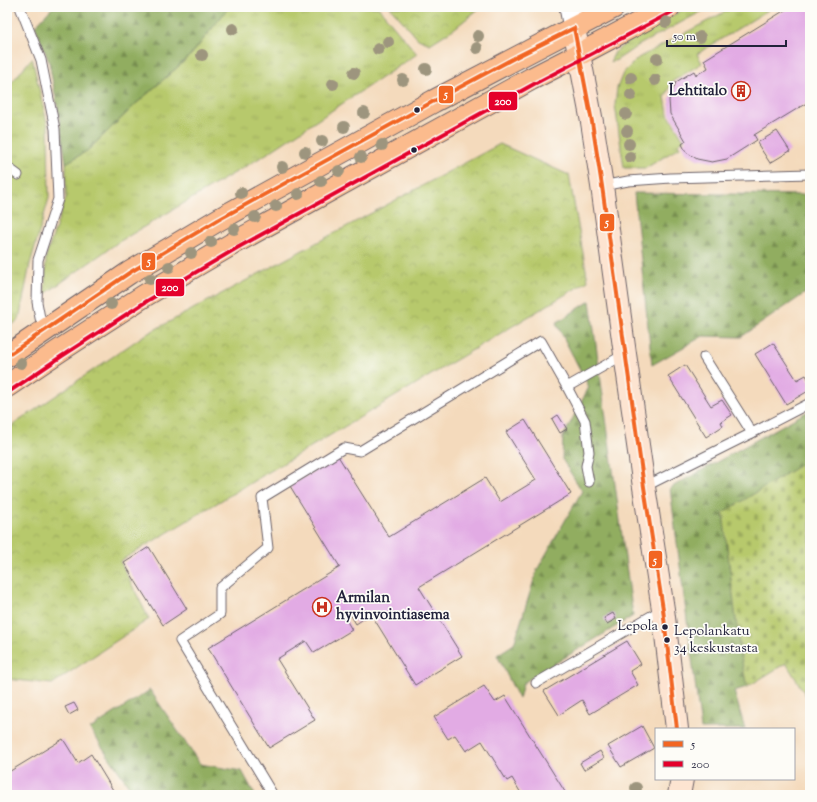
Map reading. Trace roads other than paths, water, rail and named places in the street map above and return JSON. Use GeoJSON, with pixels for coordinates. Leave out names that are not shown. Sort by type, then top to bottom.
{"type":"FeatureCollection","features":[{"type":"Feature","properties":{"kind":"main road"},"geometry":{"type":"LineString","coordinates":[[7,356],[129,273],[218,220],[434,101],[614,7]]}},
{"type":"Feature","properties":{"kind":"main road"},"geometry":{"type":"LineString","coordinates":[[7,386],[144,296],[234,243],[531,79],[578,56],[669,7]]}},
{"type":"Feature","properties":{"kind":"main road"},"geometry":{"type":"LineString","coordinates":[[574,28],[578,56],[592,122],[602,186],[644,487],[663,608],[677,728]]}},
{"type":"Feature","properties":{"kind":"main road"},"geometry":{"type":"LineString","coordinates":[[679,795],[682,780]]}},
{"type":"Feature","properties":{"kind":"street"},"geometry":{"type":"LineString","coordinates":[[570,7],[574,28]]}},
{"type":"Feature","properties":{"kind":"lane"},"geometry":{"type":"LineString","coordinates":[[20,7],[41,60],[55,129],[58,199],[38,260],[37,302],[40,318],[46,329]]}},
{"type":"Feature","properties":{"kind":"lane"},"geometry":{"type":"LineString","coordinates":[[7,167],[18,176]]}},
{"type":"Feature","properties":{"kind":"lane"},"geometry":{"type":"LineString","coordinates":[[602,186],[628,181],[671,178],[810,174]]}},
{"type":"Feature","properties":{"kind":"lane"},"geometry":{"type":"LineString","coordinates":[[273,795],[180,641],[220,614],[220,588],[268,548],[262,498],[344,448],[360,451],[541,341],[585,421],[589,452],[586,466],[589,482]]}},
{"type":"Feature","properties":{"kind":"lane"},"geometry":{"type":"LineString","coordinates":[[567,386],[625,354]]}},
{"type":"Feature","properties":{"kind":"lane"},"geometry":{"type":"LineString","coordinates":[[704,357],[752,433]]}},
{"type":"Feature","properties":{"kind":"lane"},"geometry":{"type":"LineString","coordinates":[[644,487],[810,403]]}},
{"type":"Feature","properties":{"kind":"lane"},"geometry":{"type":"LineString","coordinates":[[536,683],[663,608]]}},
{"type":"Feature","properties":{"kind":"place","name":"Lehtitalo"},"geometry":{"type":"Point","coordinates":[741,91]}},
{"type":"Feature","properties":{"kind":"place","name":"Armilan hyvinvointiasema"},"geometry":{"type":"Point","coordinates":[322,607]}},
{"type":"Feature","properties":{"kind":"place","name":"Lepola"},"geometry":{"type":"Point","coordinates":[665,627]}},
{"type":"Feature","properties":{"kind":"place","name":"Lepolankatu 34 keskustasta"},"geometry":{"type":"Point","coordinates":[667,640]}}]}
